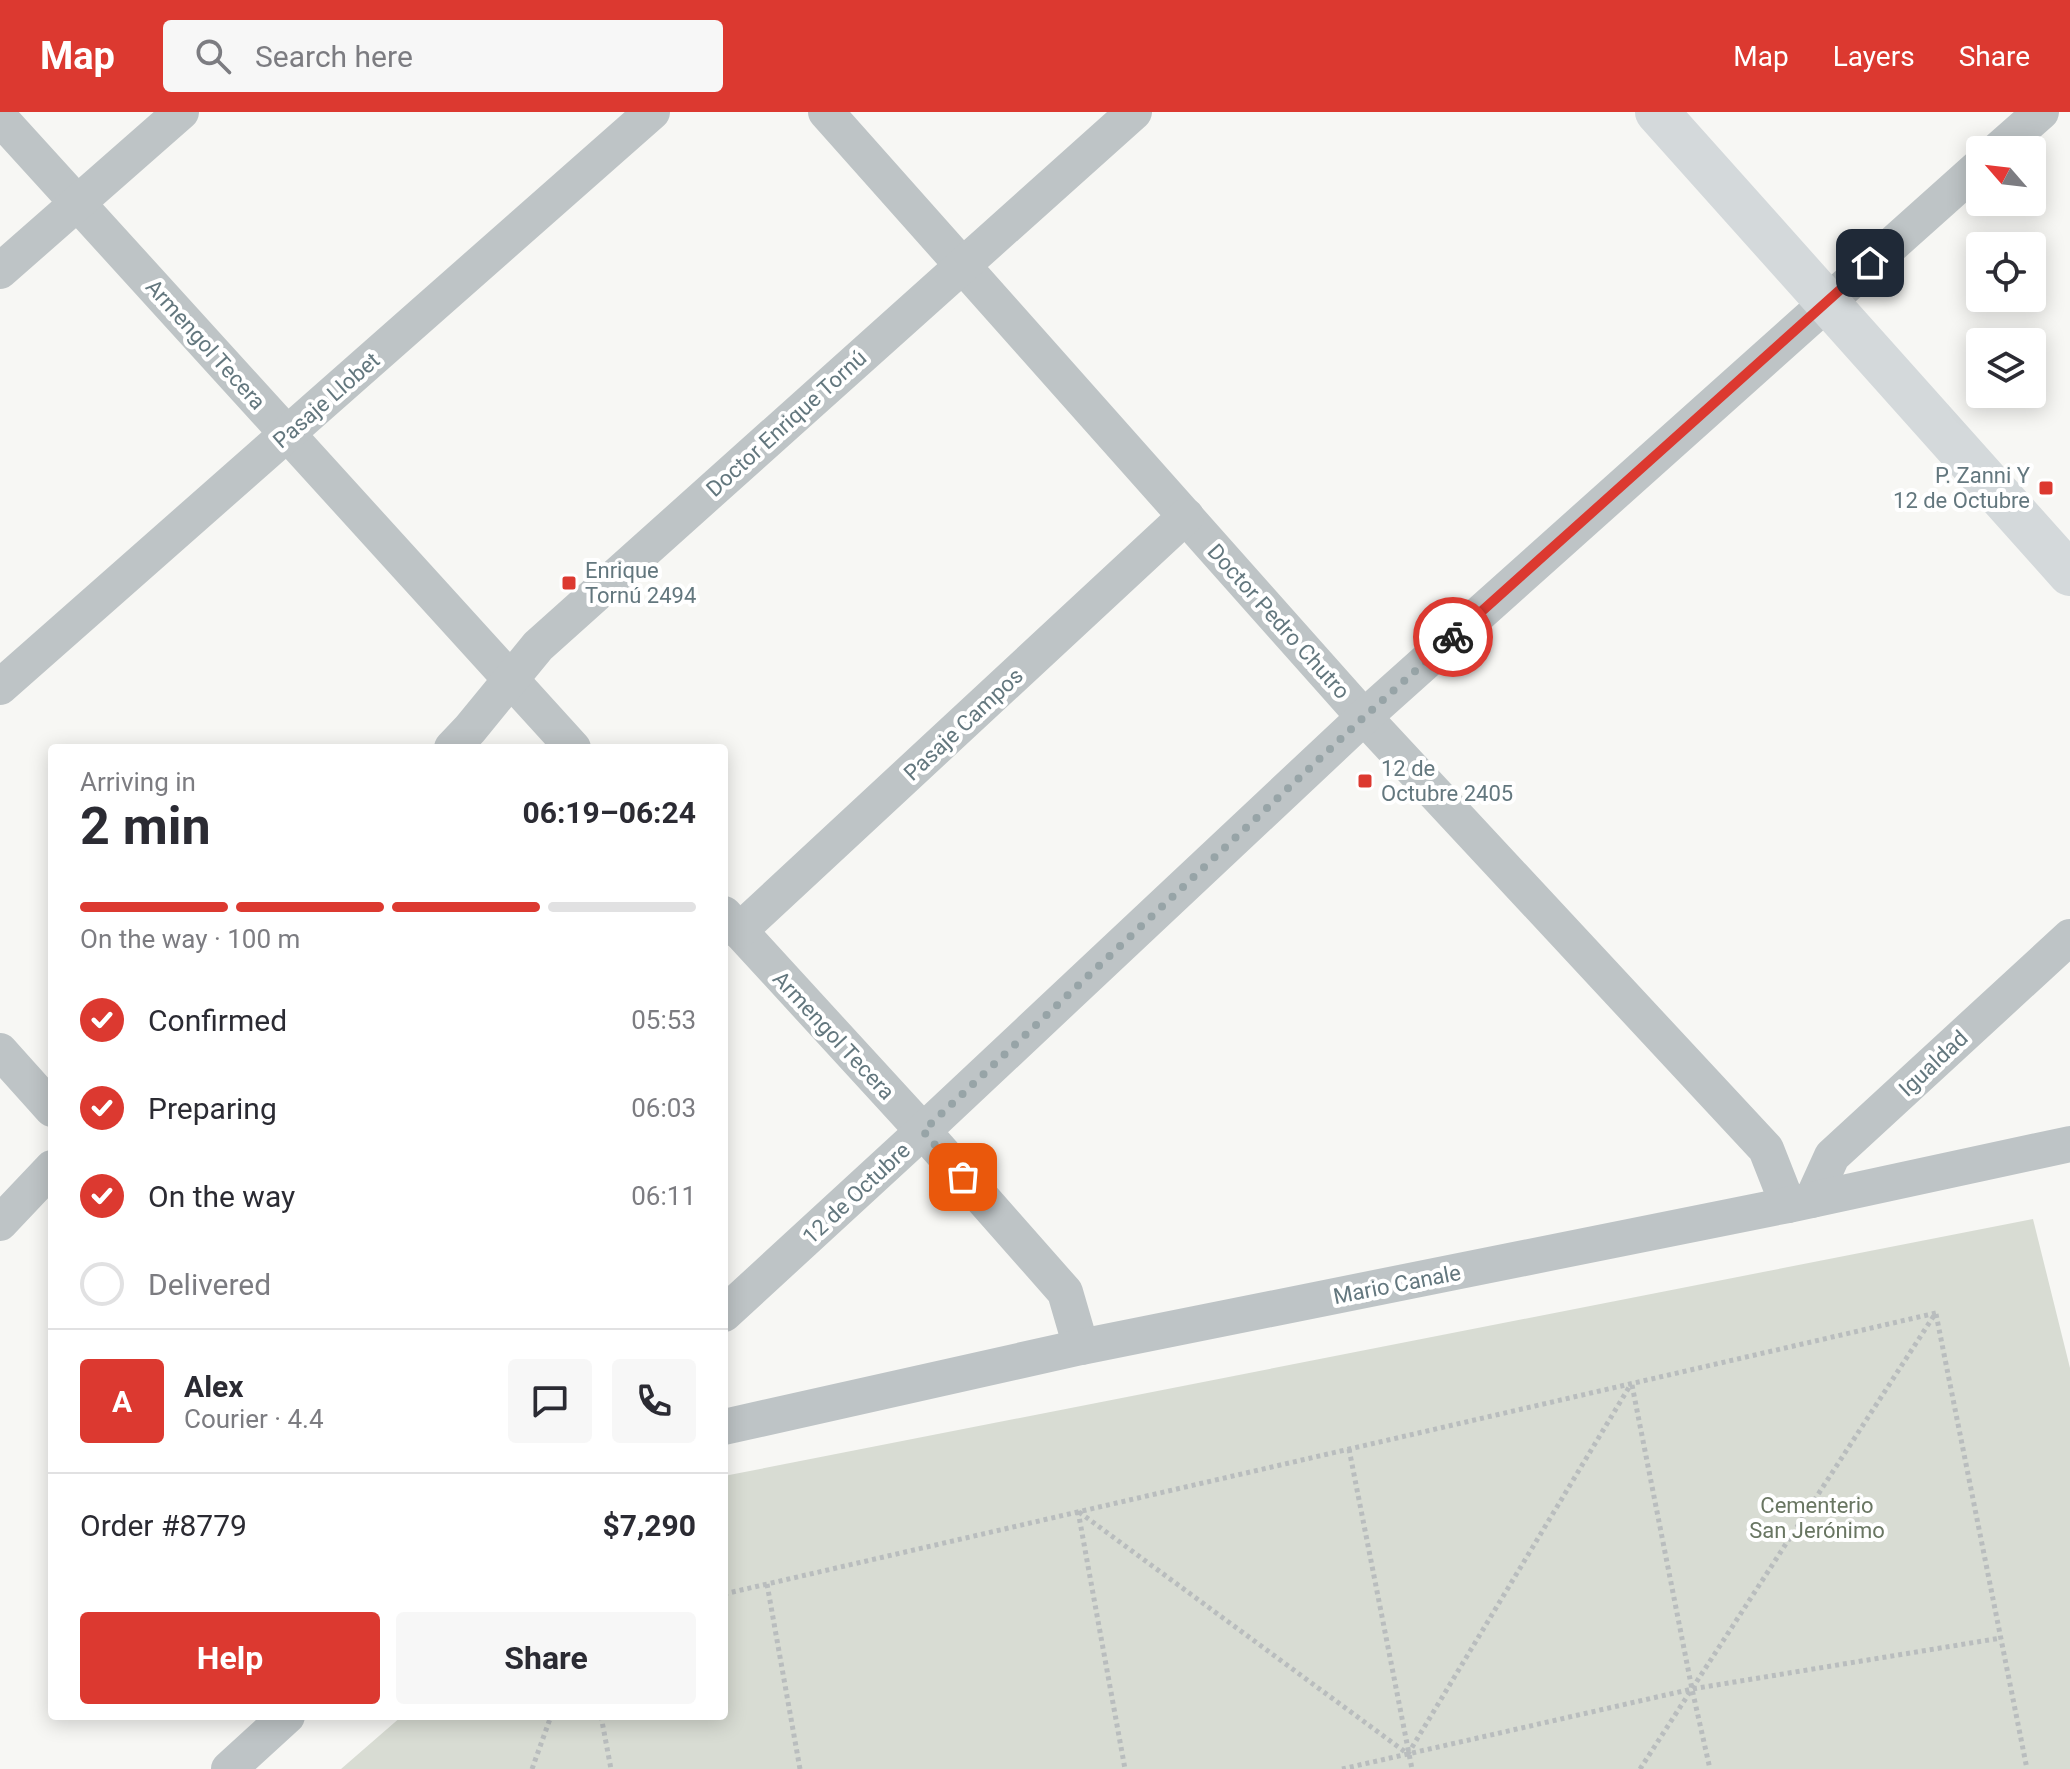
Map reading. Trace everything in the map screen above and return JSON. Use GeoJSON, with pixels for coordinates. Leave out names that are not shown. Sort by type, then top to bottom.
{"type":"FeatureCollection","features":[{"type":"Feature","properties":{"kind":"main road"},"geometry":{"type":"LineString","coordinates":[[1657,112],[2070,574]]}},
{"type":"Feature","properties":{"kind":"street"},"geometry":{"type":"LineString","coordinates":[[0,271],[181,112]]}},
{"type":"Feature","properties":{"kind":"street","name":"Pasaje Llobet"},"geometry":{"type":"LineString","coordinates":[[0,687],[652,112]]}},
{"type":"Feature","properties":{"kind":"street","name":"Doctor Pedro Chutro"},"geometry":{"type":"LineString","coordinates":[[826,112],[1364,717],[1766,1149],[1800,1202]]}},
{"type":"Feature","properties":{"kind":"street","name":"Doctor Enrique Tornú"},"geometry":{"type":"LineString","coordinates":[[456,744],[538,646],[1134,112]]}},
{"type":"Feature","properties":{"kind":"street"},"geometry":{"type":"LineString","coordinates":[[2014,136],[2041,112]]}},
{"type":"Feature","properties":{"kind":"street","name":"Armengol Tecera"},"geometry":{"type":"LineString","coordinates":[[0,118],[569,744]]}},
{"type":"Feature","properties":{"kind":"street","name":"12 de Octubre"},"geometry":{"type":"LineString","coordinates":[[728,1310],[1364,717],[1966,178]]}},
{"type":"Feature","properties":{"kind":"street","name":"Pasaje Campos"},"geometry":{"type":"LineString","coordinates":[[731,923],[1186,516]]}},
{"type":"Feature","properties":{"kind":"street","name":"Armengol Tecera"},"geometry":{"type":"LineString","coordinates":[[731,923],[923,1131],[1065,1292],[1081,1347]]}},
{"type":"Feature","properties":{"kind":"street","name":"Igualdad"},"geometry":{"type":"LineString","coordinates":[[1800,1202],[1832,1156],[2070,937]]}},
{"type":"Feature","properties":{"kind":"street"},"geometry":{"type":"LineString","coordinates":[[0,1051],[48,1105]]}},
{"type":"Feature","properties":{"kind":"street","name":"Mario Canale"},"geometry":{"type":"LineString","coordinates":[[728,1426],[1081,1347],[1800,1202],[2070,1144]]}},
{"type":"Feature","properties":{"kind":"street"},"geometry":{"type":"LineString","coordinates":[[0,1223],[48,1172]]}},
{"type":"Feature","properties":{"kind":"street"},"geometry":{"type":"LineString","coordinates":[[229,1769],[283,1720]]}},
{"type":"Feature","properties":{"kind":"path"},"geometry":{"type":"LineString","coordinates":[[728,1593],[1936,1313]]}},
{"type":"Feature","properties":{"kind":"path"},"geometry":{"type":"LineString","coordinates":[[1936,1313],[2027,1769]]}},
{"type":"Feature","properties":{"kind":"path"},"geometry":{"type":"LineString","coordinates":[[1640,1769],[1936,1313]]}},
{"type":"Feature","properties":{"kind":"path"},"geometry":{"type":"LineString","coordinates":[[1631,1384],[1710,1769]]}},
{"type":"Feature","properties":{"kind":"path"},"geometry":{"type":"LineString","coordinates":[[1408,1754],[1631,1384]]}},
{"type":"Feature","properties":{"kind":"path"},"geometry":{"type":"LineString","coordinates":[[1349,1449],[1412,1769]]}},
{"type":"Feature","properties":{"kind":"path"},"geometry":{"type":"LineString","coordinates":[[1078,1511],[1408,1754]]}},
{"type":"Feature","properties":{"kind":"path"},"geometry":{"type":"LineString","coordinates":[[1078,1511],[1125,1769]]}},
{"type":"Feature","properties":{"kind":"path"},"geometry":{"type":"LineString","coordinates":[[767,1584],[800,1769]]}},
{"type":"Feature","properties":{"kind":"path"},"geometry":{"type":"LineString","coordinates":[[1342,1769],[1692,1689],[2001,1638]]}},
{"type":"Feature","properties":{"kind":"path"},"geometry":{"type":"LineString","coordinates":[[532,1769],[550,1720]]}},
{"type":"Feature","properties":{"kind":"path"},"geometry":{"type":"LineString","coordinates":[[602,1720],[611,1769]]}},
{"type":"Feature","properties":{"kind":"green space","name":"Cementerio San Jerónimo"},"geometry":{"type":"Polygon","coordinates":[[[2033,1219],[2070,1368],[2070,1769],[341,1769],[397,1720],[728,1720],[728,1475],[2033,1219]]]}},
{"type":"Feature","properties":{"kind":"way so far"},"geometry":{"type":"LineString","coordinates":[[963,1177],[923,1131],[1453,637]]}},
{"type":"Feature","properties":{"kind":"place","name":"P. Zanni Y 12 de Octubre"},"geometry":{"type":"Point","coordinates":[2046,488]}},
{"type":"Feature","properties":{"kind":"place","name":"Enrique Tornú 2494"},"geometry":{"type":"Point","coordinates":[569,583]}},
{"type":"Feature","properties":{"kind":"place","name":"12 de Octubre 2405"},"geometry":{"type":"Point","coordinates":[1365,781]}},
{"type":"Feature","properties":{"kind":"route"},"geometry":{"type":"LineString","coordinates":[[1453,637],[1870,263]]}}]}
